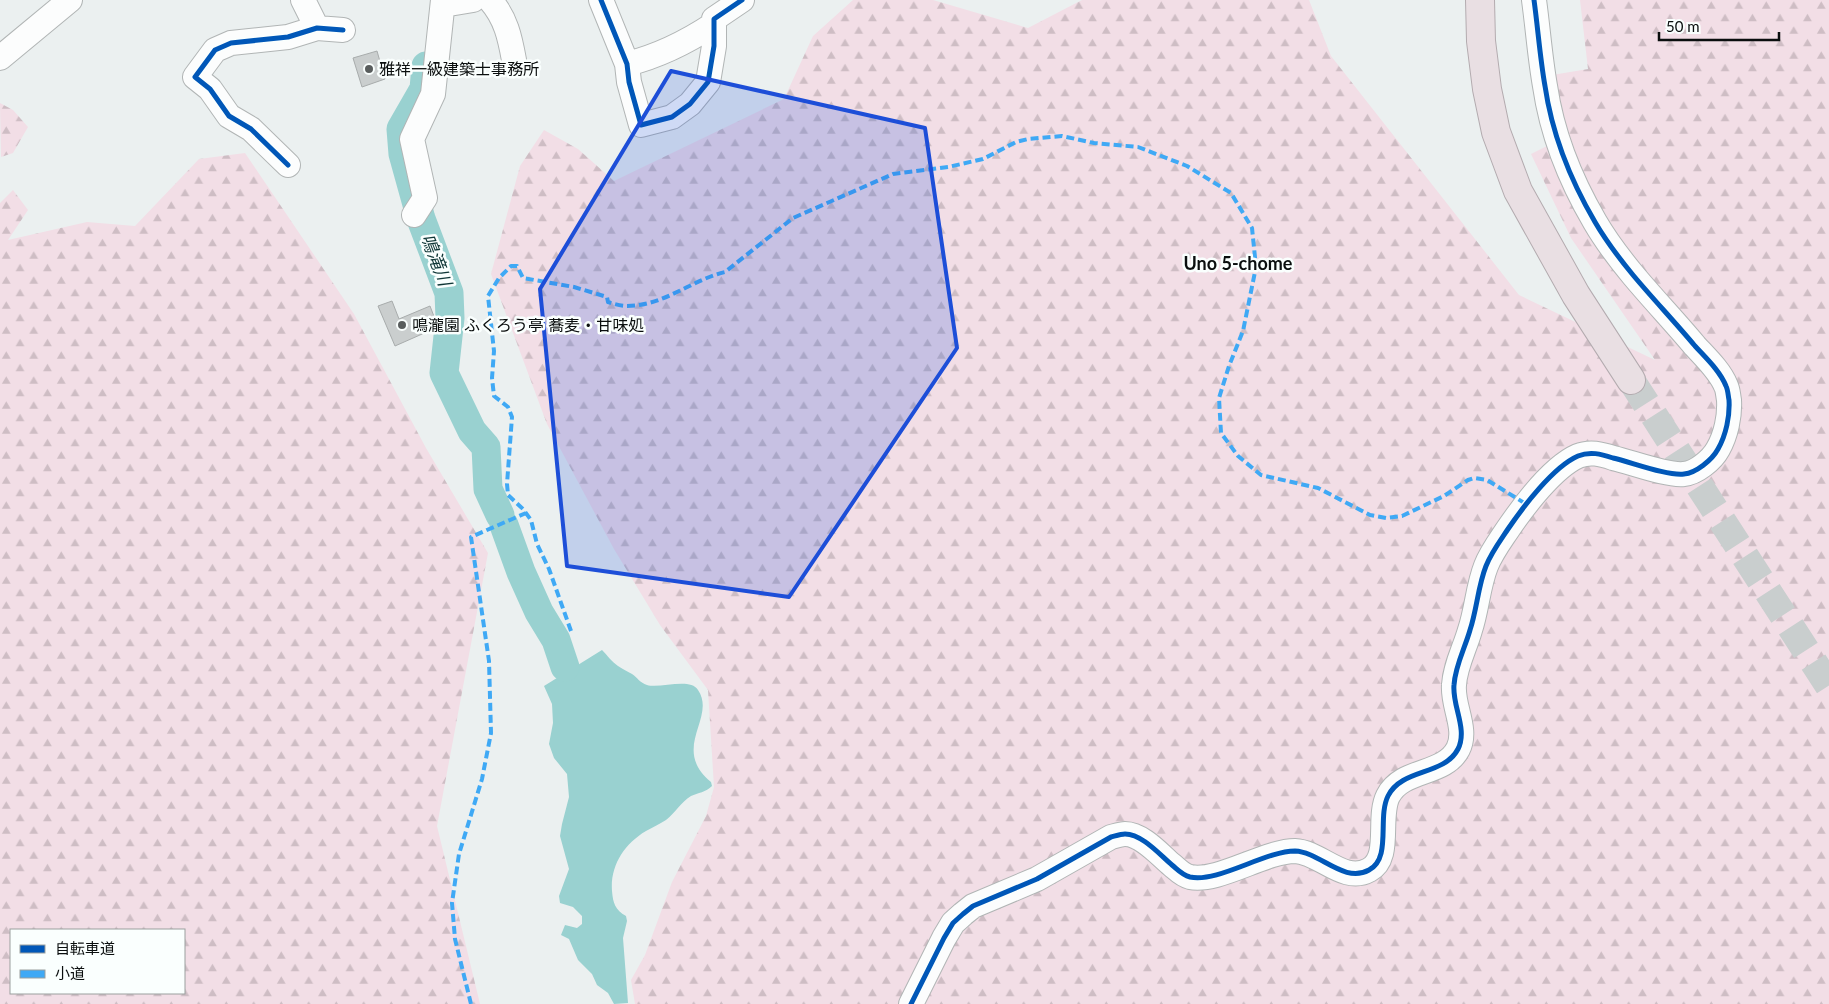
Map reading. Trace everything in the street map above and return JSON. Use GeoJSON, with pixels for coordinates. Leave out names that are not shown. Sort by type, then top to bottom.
{"type":"FeatureCollection","features":[{"type":"Feature","properties":{"kind":"highway"},"geometry":{"type":"LineString","coordinates":[[1480,0],[1481,41],[1487,89],[1496,132],[1518,191],[1576,295],[1631,380]]}},
{"type":"Feature","properties":{"kind":"street"},"geometry":{"type":"LineString","coordinates":[[0,58],[70,0]]}},
{"type":"Feature","properties":{"kind":"street"},"geometry":{"type":"LineString","coordinates":[[303,0],[317,28]]}},
{"type":"Feature","properties":{"kind":"street"},"geometry":{"type":"LineString","coordinates":[[418,208],[425,198],[412,139],[432,94],[443,3],[473,0]]}},
{"type":"Feature","properties":{"kind":"street"},"geometry":{"type":"LineString","coordinates":[[490,0],[498,8],[508,30],[514,60]]}},
{"type":"Feature","properties":{"kind":"street"},"geometry":{"type":"LineString","coordinates":[[601,0],[627,64],[629,82],[641,125],[672,117],[690,104],[708,82],[714,46],[714,20],[742,0]]}},
{"type":"Feature","properties":{"kind":"street"},"geometry":{"type":"LineString","coordinates":[[911,1004],[944,938],[953,923],[962,914],[973,906],[1037,879],[1111,837],[1123,833],[1143,841],[1184,875],[1197,878],[1218,874],[1282,853],[1295,851],[1307,853],[1347,873],[1360,874],[1371,870],[1378,863],[1382,854],[1382,820],[1384,806],[1389,794],[1404,779],[1444,763],[1454,755],[1460,746],[1462,733],[1453,690],[1456,671],[1472,627],[1485,568],[1495,548],[1526,504],[1562,467],[1578,456],[1594,453],[1667,472],[1685,474],[1702,466],[1715,455],[1721,444],[1727,423],[1729,402],[1726,386],[1715,368],[1613,249],[1594,221],[1567,166],[1554,127],[1545,89],[1534,0]]}},
{"type":"Feature","properties":{"kind":"street"},"geometry":{"type":"LineString","coordinates":[[627,64],[650,58],[677,46],[714,24]]}},
{"type":"Feature","properties":{"kind":"street"},"geometry":{"type":"LineString","coordinates":[[288,165],[251,129],[229,116],[210,89],[195,77],[215,50],[231,43],[288,37],[317,28],[343,30]]}},
{"type":"Feature","properties":{"kind":"highlighted area"},"geometry":{"type":"Polygon","coordinates":[[[671,71],[925,128],[957,348],[789,597],[567,566],[540,289],[671,71]]]}},
{"type":"Feature","properties":{"kind":"green space"},"geometry":{"type":"Polygon","coordinates":[[[853,0],[933,0],[1028,28],[1082,0],[1309,0],[1331,56],[1519,295],[1655,360],[1571,238],[1531,154],[1565,137],[1552,75],[1588,69],[1580,0],[1829,0],[1829,1004],[635,1004],[631,980],[645,955],[672,882],[706,816],[714,787],[708,690],[660,625],[614,549],[547,424],[491,274],[520,166],[544,130],[578,149],[614,181],[784,99],[813,36],[853,0]]]}},
{"type":"Feature","properties":{"kind":"green space"},"geometry":{"type":"Polygon","coordinates":[[[0,103],[13,110],[28,127],[13,153],[1,157],[0,103]]]}},
{"type":"Feature","properties":{"kind":"green space"},"geometry":{"type":"Polygon","coordinates":[[[245,153],[354,314],[426,448],[488,553],[437,826],[480,1004],[0,1004],[0,203],[13,190],[28,210],[8,240],[87,222],[135,226],[199,159],[245,153]]]}},
{"type":"Feature","properties":{"kind":"water"},"geometry":{"type":"Polygon","coordinates":[[[602,650],[621,668],[647,685],[688,684],[698,690],[702,701],[702,711],[694,745],[694,757],[699,769],[711,782],[712,786],[688,798],[666,820],[638,836],[625,849],[616,864],[613,873],[612,891],[615,906],[626,916],[627,921],[623,938],[628,1003],[614,1004],[608,993],[597,985],[592,974],[578,960],[569,939],[561,935],[565,925],[577,928],[582,924],[582,916],[573,907],[560,903],[559,896],[569,869],[560,836],[569,797],[567,774],[554,758],[549,744],[553,723],[552,704],[544,686],[602,650]]]}},
{"type":"Feature","properties":{"kind":"building","name":"雅祥一級建築士事務所"},"geometry":{"type":"Polygon","coordinates":[[[377,51],[385,79],[362,87],[353,58],[377,51]]]}},
{"type":"Feature","properties":{"kind":"building"},"geometry":{"type":"Polygon","coordinates":[[[392,301],[399,319],[430,306],[438,327],[395,346],[378,306],[392,301]]]}},
{"type":"Feature","properties":{"kind":"waterway","name":"鳴滝川"},"geometry":{"type":"LineString","coordinates":[[426,66],[424,89],[401,129],[403,154],[421,219],[449,293],[450,318],[444,373],[472,431],[486,447],[488,489],[500,515]]}},
{"type":"Feature","properties":{"kind":"waterway","name":"鳴滝川"},"geometry":{"type":"LineString","coordinates":[[504,525],[521,572],[539,612],[556,640],[565,667]]}},
{"type":"Feature","properties":{"kind":"waterway"},"geometry":{"type":"LineString","coordinates":[[565,667],[570,678]]}},
{"type":"Feature","properties":{"kind":"tunnel"},"geometry":{"type":"LineString","coordinates":[[1631,380],[1829,686]]}},
{"type":"Feature","properties":{"kind":"marked path"},"geometry":{"type":"LineString","coordinates":[[571,631],[549,569],[537,544],[531,520],[523,509],[508,495],[507,484],[512,417],[508,407],[494,396],[492,378],[494,351],[488,296],[499,278],[511,266],[517,266],[523,278],[574,287],[607,297],[608,302],[622,306],[653,302],[725,272],[793,218],[893,174],[948,167],[983,159],[1016,142],[1028,139],[1062,136],[1094,143],[1138,147],[1187,166],[1231,193],[1252,228],[1256,267],[1243,331],[1219,398],[1221,433],[1238,456],[1261,475],[1318,488],[1370,515],[1386,518],[1402,516],[1444,496],[1474,478],[1487,480],[1526,504]]}},
{"type":"Feature","properties":{"kind":"marked path"},"geometry":{"type":"LineString","coordinates":[[471,1004],[455,939],[452,903],[459,854],[482,779],[491,733],[489,661],[471,537],[526,513]]}},
{"type":"Feature","properties":{"kind":"cycle path"},"geometry":{"type":"LineString","coordinates":[[601,0],[627,64],[629,82],[641,125],[672,117],[690,104],[708,82],[714,46],[714,19],[742,0]]}},
{"type":"Feature","properties":{"kind":"cycle path"},"geometry":{"type":"LineString","coordinates":[[911,1004],[944,938],[953,923],[963,914],[973,906],[1037,879],[1111,837],[1125,834],[1138,837],[1180,872],[1190,877],[1201,878],[1214,875],[1283,852],[1295,851],[1314,856],[1350,873],[1360,873],[1369,870],[1376,864],[1380,856],[1385,805],[1394,787],[1413,776],[1443,764],[1452,758],[1458,749],[1461,741],[1461,725],[1455,701],[1454,685],[1483,574],[1496,547],[1530,499],[1568,461],[1582,454],[1600,454],[1659,471],[1684,474],[1694,471],[1703,465],[1718,449],[1725,432],[1729,412],[1728,393],[1723,380],[1613,249],[1595,222],[1570,174],[1552,122],[1548,104],[1534,0]]}},
{"type":"Feature","properties":{"kind":"cycle path"},"geometry":{"type":"LineString","coordinates":[[288,165],[251,129],[229,116],[210,89],[195,77],[215,50],[231,43],[288,37],[317,28],[343,30]]}},
{"type":"Feature","properties":{"kind":"place","name":"雅祥一級建築士事務所"},"geometry":{"type":"Point","coordinates":[369,69]}},
{"type":"Feature","properties":{"kind":"place","name":"鳴瀧園 ふくろう亭 蕎麦・甘味処"},"geometry":{"type":"Point","coordinates":[402,325]}},
{"type":"Feature","properties":{"kind":"district","name":"Uno 5-chome"},"geometry":{"type":"Point","coordinates":[1238,264]}}]}
